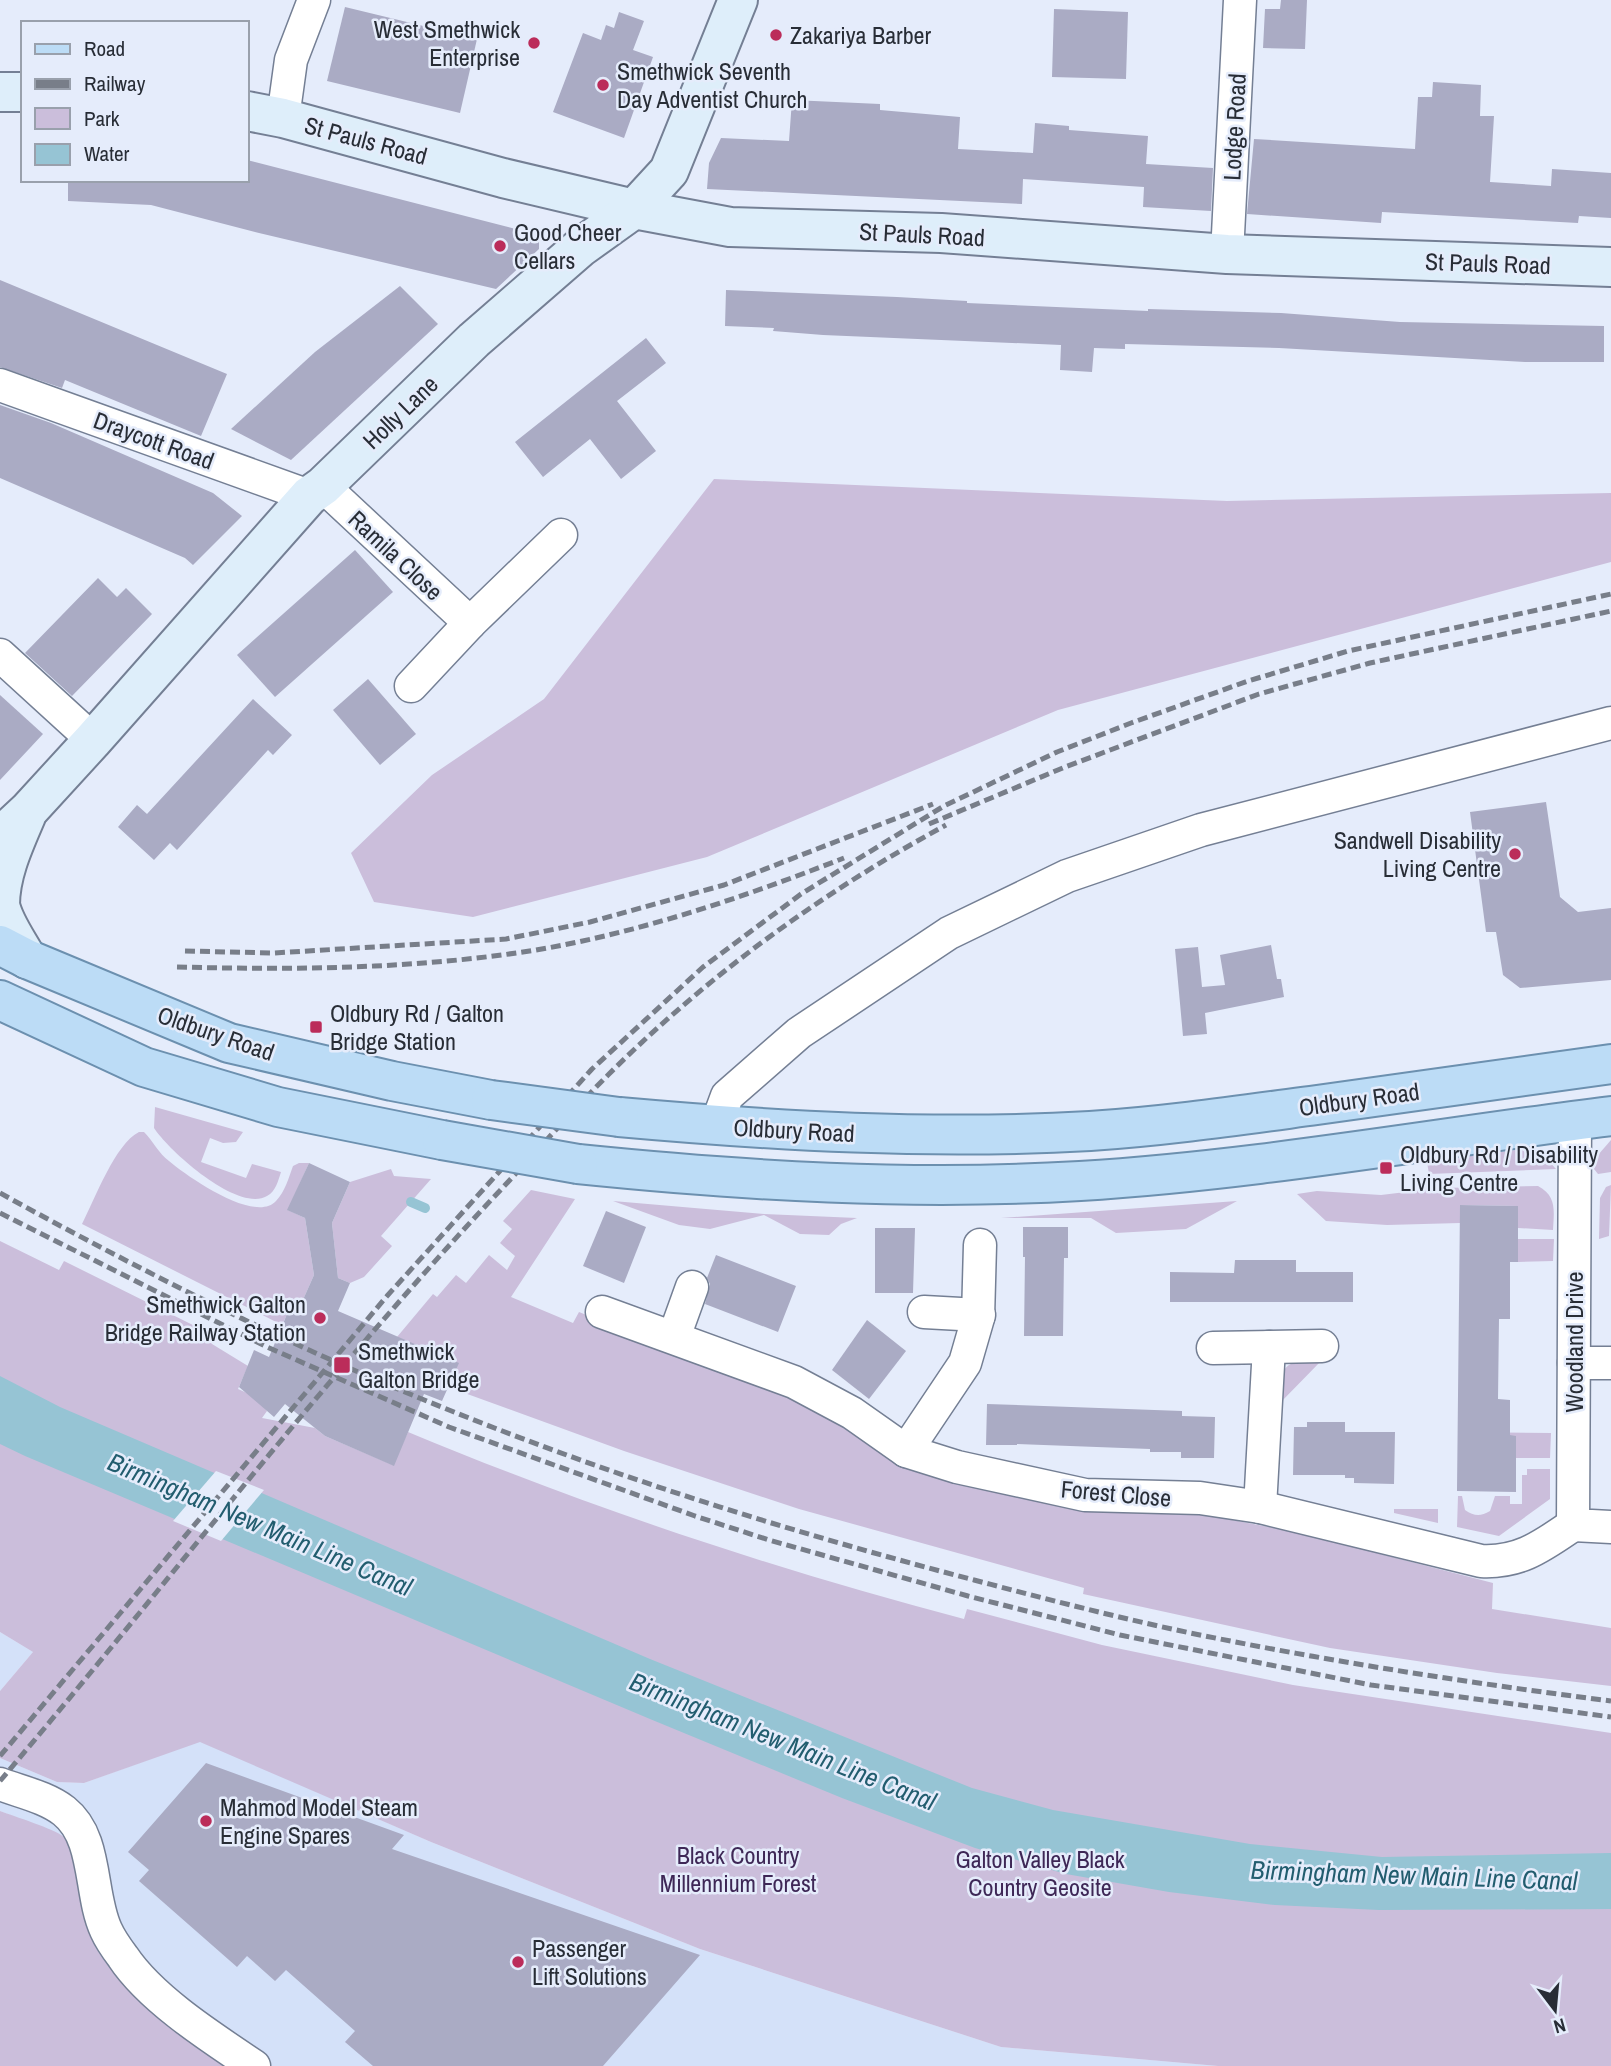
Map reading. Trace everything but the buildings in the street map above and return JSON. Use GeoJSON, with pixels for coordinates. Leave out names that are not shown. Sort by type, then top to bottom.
{"type":"FeatureCollection","features":[{"type":"Feature","properties":{"kind":"main road","name":"Holly Lane"},"geometry":{"type":"LineString","coordinates":[[0,837],[28,811],[93,740],[316,491],[474,340],[581,247],[634,209],[668,171],[738,0]]}},
{"type":"Feature","properties":{"kind":"main road"},"geometry":{"type":"LineString","coordinates":[[0,92],[21,92]]}},
{"type":"Feature","properties":{"kind":"main road","name":"St Pauls Road"},"geometry":{"type":"LineString","coordinates":[[265,115],[503,178],[634,209],[730,227],[941,233],[1227,254],[1611,267]]}},
{"type":"Feature","properties":{"kind":"main road","name":"Holly Lane"},"geometry":{"type":"LineString","coordinates":[[14,952],[0,905],[1,876],[28,811]]}},
{"type":"Feature","properties":{"kind":"main road","name":"Oldbury Road"},"geometry":{"type":"LineString","coordinates":[[14,952],[229,1043],[392,1081],[491,1100],[619,1118],[716,1126],[885,1135],[1093,1131],[1218,1118],[1611,1064]]}},
{"type":"Feature","properties":{"kind":"main road","name":"Oldbury Road"},"geometry":{"type":"LineString","coordinates":[[0,1000],[144,1067],[278,1107],[578,1164],[750,1180],[872,1185],[1080,1181],[1203,1170],[1593,1118]]}},
{"type":"Feature","properties":{"kind":"street"},"geometry":{"type":"LineString","coordinates":[[265,115],[314,0]]}},
{"type":"Feature","properties":{"kind":"street","name":"Lodge Road"},"geometry":{"type":"LineString","coordinates":[[1227,254],[1240,0]]}},
{"type":"Feature","properties":{"kind":"street","name":"Draycott Road"},"geometry":{"type":"LineString","coordinates":[[0,385],[316,491]]}},
{"type":"Feature","properties":{"kind":"street","name":"Ramila Close"},"geometry":{"type":"LineString","coordinates":[[316,491],[470,623]]}},
{"type":"Feature","properties":{"kind":"street"},"geometry":{"type":"LineString","coordinates":[[411,686],[470,623],[561,535]]}},
{"type":"Feature","properties":{"kind":"street"},"geometry":{"type":"LineString","coordinates":[[0,655],[93,740]]}},
{"type":"Feature","properties":{"kind":"street"},"geometry":{"type":"LineString","coordinates":[[716,1126],[727,1096],[799,1033],[949,933],[1068,876],[1200,830],[1611,723]]}},
{"type":"Feature","properties":{"kind":"street","name":"Woodland Drive"},"geometry":{"type":"LineString","coordinates":[[1573,1525],[1574,1363],[1593,1118]]}},
{"type":"Feature","properties":{"kind":"street"},"geometry":{"type":"LineString","coordinates":[[906,1451],[965,1363],[979,1315],[980,1245]]}},
{"type":"Feature","properties":{"kind":"street"},"geometry":{"type":"LineString","coordinates":[[674,1337],[692,1287]]}},
{"type":"Feature","properties":{"kind":"street","name":"Forest Close"},"geometry":{"type":"LineString","coordinates":[[602,1312],[794,1382],[825,1397],[906,1451],[957,1467],[1085,1495],[1200,1499],[1260,1507],[1481,1561],[1501,1562],[1525,1555],[1573,1525]]}},
{"type":"Feature","properties":{"kind":"street"},"geometry":{"type":"LineString","coordinates":[[924,1312],[979,1315]]}},
{"type":"Feature","properties":{"kind":"street"},"geometry":{"type":"LineString","coordinates":[[1213,1348],[1322,1346]]}},
{"type":"Feature","properties":{"kind":"street"},"geometry":{"type":"LineString","coordinates":[[1260,1507],[1269,1347]]}},
{"type":"Feature","properties":{"kind":"street"},"geometry":{"type":"LineString","coordinates":[[1574,1363],[1611,1363]]}},
{"type":"Feature","properties":{"kind":"street"},"geometry":{"type":"LineString","coordinates":[[1573,1525],[1611,1527]]}},
{"type":"Feature","properties":{"kind":"street"},"geometry":{"type":"LineString","coordinates":[[0,1784],[44,1800],[64,1811],[77,1825],[85,1844],[106,1930],[124,1960],[153,1991],[254,2066]]}},
{"type":"Feature","properties":{"kind":"shaded area"},"geometry":{"type":"Polygon","coordinates":[[[0,1632],[33,1652],[0,1691],[0,1632]]]}},
{"type":"Feature","properties":{"kind":"shaded area"},"geometry":{"type":"Polygon","coordinates":[[[200,1741],[431,1842],[700,1949],[1001,2047],[1218,2066],[203,2066],[80,1984],[43,1828],[0,1811],[0,1758],[57,1782],[84,1783],[200,1741]]]}},
{"type":"Feature","properties":{"kind":"green space"},"geometry":{"type":"Polygon","coordinates":[[[714,479],[1227,501],[1611,493],[1611,562],[1058,710],[707,857],[473,917],[374,902],[351,853],[432,775],[544,699],[714,479]]]}},
{"type":"Feature","properties":{"kind":"green space"},"geometry":{"type":"Polygon","coordinates":[[[155,1107],[243,1132],[236,1142],[223,1143],[210,1138],[201,1162],[246,1178],[252,1164],[281,1172],[275,1189],[267,1196],[254,1199],[239,1196],[205,1177],[174,1151],[154,1128],[155,1107]]]}},
{"type":"Feature","properties":{"kind":"green space"},"geometry":{"type":"Polygon","coordinates":[[[144,1132],[165,1158],[206,1187],[238,1203],[253,1207],[266,1207],[276,1201],[293,1166],[309,1163],[288,1210],[305,1218],[314,1275],[298,1311],[290,1308],[282,1325],[82,1224],[114,1160],[130,1138],[144,1132]]]}},
{"type":"Feature","properties":{"kind":"green space"},"geometry":{"type":"Polygon","coordinates":[[[1611,1140],[1611,1172],[1598,1174],[1594,1169],[1598,1155],[1611,1140]]]}},
{"type":"Feature","properties":{"kind":"green space"},"geometry":{"type":"Polygon","coordinates":[[[1523,1149],[1533,1151],[1556,1169],[1429,1174],[1427,1162],[1523,1149]]]}},
{"type":"Feature","properties":{"kind":"green space"},"geometry":{"type":"Polygon","coordinates":[[[391,1169],[394,1176],[431,1179],[381,1236],[392,1246],[364,1277],[350,1283],[338,1278],[332,1223],[350,1182],[391,1169]]]}},
{"type":"Feature","properties":{"kind":"green space"},"geometry":{"type":"Polygon","coordinates":[[[1611,1185],[1609,1236],[1599,1239],[1600,1198],[1606,1187],[1611,1185]]]}},
{"type":"Feature","properties":{"kind":"green space"},"geometry":{"type":"Polygon","coordinates":[[[1538,1186],[1551,1199],[1554,1210],[1553,1230],[1518,1228],[1518,1206],[1461,1205],[1460,1223],[1387,1225],[1326,1221],[1297,1194],[1317,1191],[1381,1195],[1439,1188],[1538,1186]]]}},
{"type":"Feature","properties":{"kind":"green space"},"geometry":{"type":"Polygon","coordinates":[[[531,1190],[575,1199],[511,1297],[573,1323],[579,1312],[815,1407],[1135,1508],[1206,1515],[1295,1532],[1493,1583],[1492,1609],[1611,1628],[1611,1686],[1497,1673],[1330,1648],[1083,1594],[1084,1588],[799,1509],[624,1451],[448,1387],[458,1364],[397,1337],[433,1294],[437,1297],[456,1275],[466,1283],[489,1255],[507,1270],[515,1256],[500,1243],[512,1229],[503,1221],[531,1190]]]}},
{"type":"Feature","properties":{"kind":"green space"},"geometry":{"type":"Polygon","coordinates":[[[613,1201],[764,1214],[857,1218],[841,1224],[829,1235],[800,1234],[764,1215],[710,1229],[679,1225],[613,1201]]]}},
{"type":"Feature","properties":{"kind":"green space"},"geometry":{"type":"Polygon","coordinates":[[[1237,1201],[1186,1229],[1116,1233],[1091,1218],[1001,1218],[1237,1201]]]}},
{"type":"Feature","properties":{"kind":"green space"},"geometry":{"type":"Polygon","coordinates":[[[1518,1239],[1554,1239],[1553,1261],[1518,1262],[1518,1239]]]}},
{"type":"Feature","properties":{"kind":"green space","name":"Galton Valley Black Country Geosite"},"geometry":{"type":"Polygon","coordinates":[[[0,1241],[59,1270],[64,1261],[209,1333],[212,1344],[248,1366],[238,1389],[256,1397],[267,1411],[262,1418],[315,1428],[325,1436],[393,1465],[408,1432],[544,1486],[682,1535],[822,1579],[964,1619],[967,1609],[1102,1645],[1293,1685],[1611,1733],[1611,2066],[1218,2066],[1001,2047],[700,1949],[431,1842],[200,1742],[84,1783],[57,1782],[0,1758],[0,1691],[33,1652],[0,1632],[0,1241]]]}},
{"type":"Feature","properties":{"kind":"green space"},"geometry":{"type":"Polygon","coordinates":[[[1322,1360],[1279,1404],[1286,1367],[1298,1362],[1322,1360]]]}},
{"type":"Feature","properties":{"kind":"green space"},"geometry":{"type":"Polygon","coordinates":[[[1459,1432],[1551,1433],[1550,1458],[1516,1458],[1516,1436],[1458,1435],[1459,1432]]]}},
{"type":"Feature","properties":{"kind":"green space"},"geometry":{"type":"Polygon","coordinates":[[[1527,1469],[1550,1469],[1550,1499],[1499,1536],[1457,1527],[1458,1496],[1462,1496],[1465,1510],[1477,1515],[1490,1511],[1495,1496],[1510,1496],[1510,1504],[1522,1504],[1522,1475],[1527,1475],[1527,1469]]]}},
{"type":"Feature","properties":{"kind":"green space"},"geometry":{"type":"Polygon","coordinates":[[[1394,1509],[1438,1509],[1438,1523],[1394,1513],[1394,1509]]]}},
{"type":"Feature","properties":{"kind":"green space"},"geometry":{"type":"Polygon","coordinates":[[[0,1811],[64,1837],[74,1857],[93,1941],[99,1953],[140,2001],[173,2029],[225,2066],[0,2066],[0,1811]]]}},
{"type":"Feature","properties":{"kind":"water","name":"Birmingham New Main Line Canal"},"geometry":{"type":"Polygon","coordinates":[[[0,1376],[60,1407],[650,1659],[972,1788],[1053,1810],[1250,1844],[1382,1857],[1611,1853],[1611,1909],[1379,1910],[1275,1905],[1169,1892],[1066,1874],[975,1848],[842,1798],[650,1719],[0,1444],[0,1376]]]}},
{"type":"Feature","properties":{"kind":"pier"},"geometry":{"type":"Polygon","coordinates":[[[216,1471],[264,1490],[221,1541],[173,1521],[216,1471]]]}},
{"type":"Feature","properties":{"kind":"waterway"},"geometry":{"type":"LineString","coordinates":[[411,1202],[425,1208]]}},
{"type":"Feature","properties":{"kind":"railway"},"geometry":{"type":"LineString","coordinates":[[0,1756],[387,1296],[592,1069],[703,967],[801,894],[944,806],[1057,752],[1131,723],[1248,681],[1348,651],[1611,594]]}},
{"type":"Feature","properties":{"kind":"railway"},"geometry":{"type":"LineString","coordinates":[[929,824],[1065,767],[1259,694],[1370,663],[1611,611]]}},
{"type":"Feature","properties":{"kind":"railway"},"geometry":{"type":"LineString","coordinates":[[185,951],[274,953],[506,939],[590,922],[724,885],[933,804]]}},
{"type":"Feature","properties":{"kind":"railway"},"geometry":{"type":"LineString","coordinates":[[0,1781],[365,1341],[578,1105],[646,1038],[768,938],[855,878],[946,825]]}},
{"type":"Feature","properties":{"kind":"railway"},"geometry":{"type":"LineString","coordinates":[[177,967],[402,965],[536,950],[615,934],[692,912],[844,858]]}},
{"type":"Feature","properties":{"kind":"railway"},"geometry":{"type":"LineString","coordinates":[[0,1193],[167,1282],[396,1388],[518,1437],[646,1483],[777,1525],[1064,1603],[1185,1632],[1363,1665],[1611,1701]]}},
{"type":"Feature","properties":{"kind":"railway"},"geometry":{"type":"LineString","coordinates":[[0,1213],[267,1347],[449,1427],[769,1540],[1120,1635],[1371,1685],[1611,1717]]}},
{"type":"Feature","properties":{"kind":"place","name":"Zakariya Barber"},"geometry":{"type":"Point","coordinates":[776,35]}},
{"type":"Feature","properties":{"kind":"place","name":"West Smethwick Enterprise"},"geometry":{"type":"Point","coordinates":[534,43]}},
{"type":"Feature","properties":{"kind":"place","name":"Smethwick Seventh Day Adventist Church"},"geometry":{"type":"Point","coordinates":[603,85]}},
{"type":"Feature","properties":{"kind":"place","name":"Good Cheer Cellars"},"geometry":{"type":"Point","coordinates":[500,246]}},
{"type":"Feature","properties":{"kind":"place","name":"Sandwell Disability Living Centre"},"geometry":{"type":"Point","coordinates":[1515,854]}},
{"type":"Feature","properties":{"kind":"place","name":"Oldbury Rd / Galton Bridge Station"},"geometry":{"type":"Point","coordinates":[316,1027]}},
{"type":"Feature","properties":{"kind":"place","name":"Oldbury Rd / Disability Living Centre"},"geometry":{"type":"Point","coordinates":[1386,1168]}},
{"type":"Feature","properties":{"kind":"place","name":"Smethwick Galton Bridge Railway Station"},"geometry":{"type":"Point","coordinates":[320,1318]}},
{"type":"Feature","properties":{"kind":"place","name":"Smethwick Galton Bridge"},"geometry":{"type":"Point","coordinates":[342,1365]}},
{"type":"Feature","properties":{"kind":"place","name":"Mahmod Model Steam Engine Spares"},"geometry":{"type":"Point","coordinates":[206,1821]}},
{"type":"Feature","properties":{"kind":"place","name":"Passenger Lift Solutions"},"geometry":{"type":"Point","coordinates":[518,1962]}},
{"type":"Feature","properties":{"kind":"park label","name":"Black Country Millennium Forest"},"geometry":{"type":"Point","coordinates":[738,1869]}}]}
